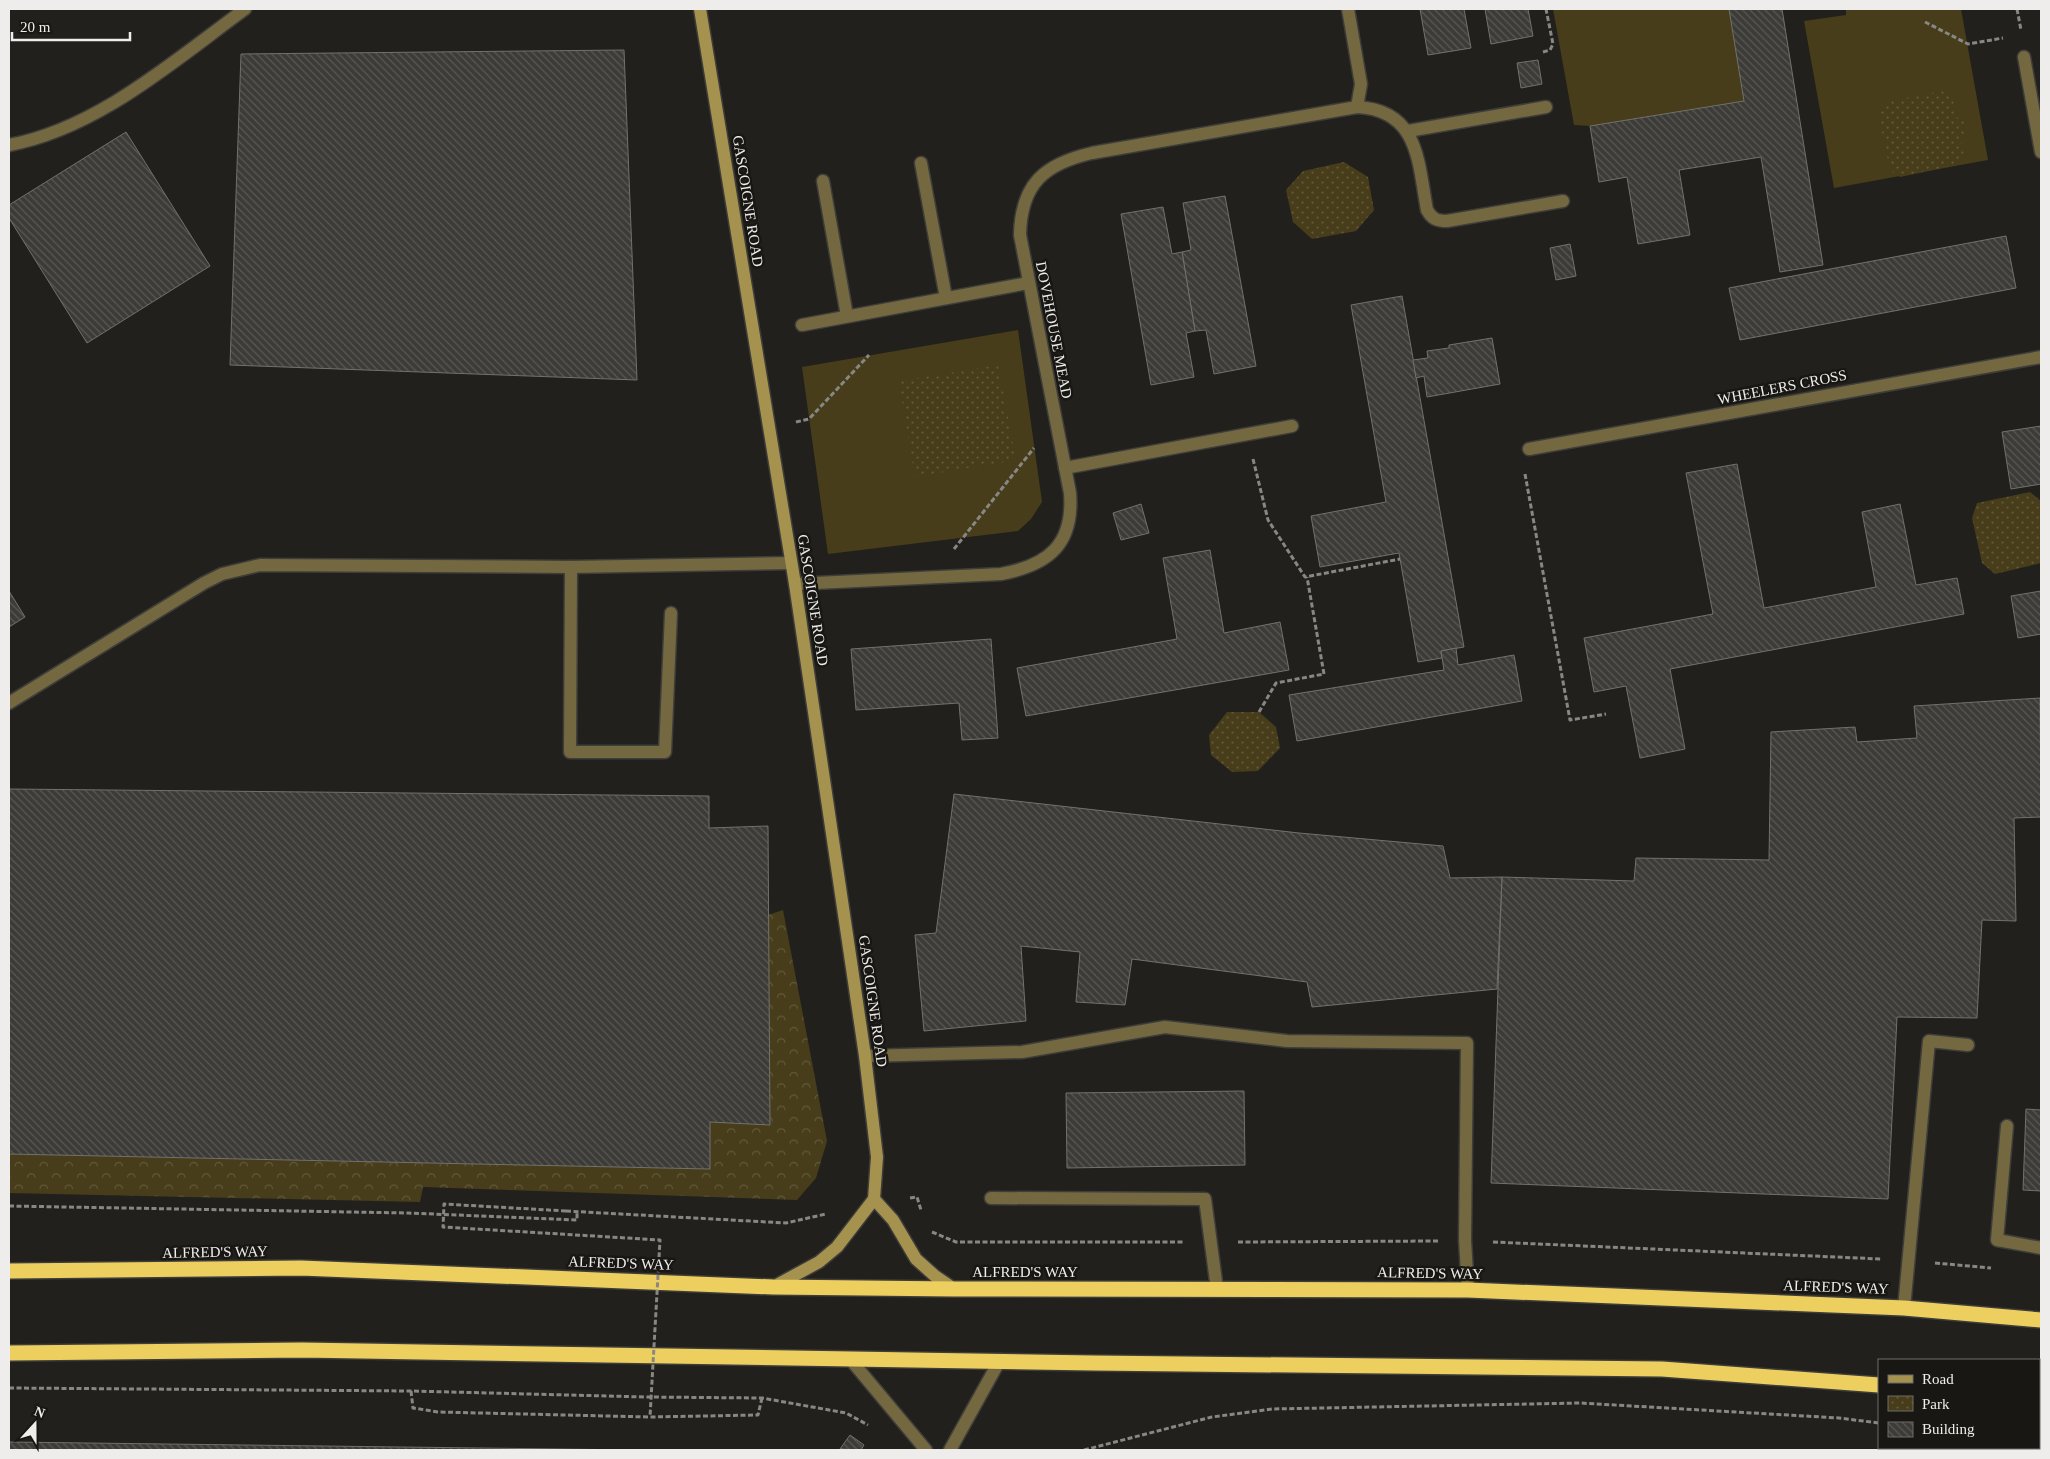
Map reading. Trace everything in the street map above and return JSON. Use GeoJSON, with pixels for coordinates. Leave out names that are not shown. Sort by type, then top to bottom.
{"type":"FeatureCollection","features":[{"type":"Feature","properties":{"kind":"highway","name":"ALFRED'S WAY"},"geometry":{"type":"LineString","coordinates":[[9,1271],[301,1268],[773,1287],[954,1290],[1468,1290],[1904,1308],[2041,1320]]}},
{"type":"Feature","properties":{"kind":"highway"},"geometry":{"type":"LineString","coordinates":[[9,1354],[302,1350],[1662,1369],[1878,1385]]}},
{"type":"Feature","properties":{"kind":"street"},"geometry":{"type":"LineString","coordinates":[[9,145],[21,143],[80,122],[147,81],[245,9]]}},
{"type":"Feature","properties":{"kind":"street","name":"GASCOIGNE ROAD"},"geometry":{"type":"LineString","coordinates":[[700,9],[795,584],[865,1056],[877,1157],[874,1199]]}},
{"type":"Feature","properties":{"kind":"street"},"geometry":{"type":"LineString","coordinates":[[1348,9],[1361,84],[1357,107]]}},
{"type":"Feature","properties":{"kind":"street"},"geometry":{"type":"LineString","coordinates":[[2024,58],[2041,152]]}},
{"type":"Feature","properties":{"kind":"street","name":"DOVEHOUSE MEAD"},"geometry":{"type":"LineString","coordinates":[[795,584],[1001,574],[1033,566],[1046,558],[1065,536],[1071,509],[1065,468],[1020,235],[1023,203],[1031,187],[1042,173],[1057,164],[1074,157],[1138,145],[1357,107],[1372,108],[1398,120],[1408,131],[1415,145],[1427,210],[1430,216],[1438,221],[1447,222],[1563,201]]}},
{"type":"Feature","properties":{"kind":"street"},"geometry":{"type":"LineString","coordinates":[[1408,131],[1546,107]]}},
{"type":"Feature","properties":{"kind":"street"},"geometry":{"type":"LineString","coordinates":[[921,163],[946,298]]}},
{"type":"Feature","properties":{"kind":"street"},"geometry":{"type":"LineString","coordinates":[[823,181],[847,316]]}},
{"type":"Feature","properties":{"kind":"street"},"geometry":{"type":"LineString","coordinates":[[802,324],[1028,283]]}},
{"type":"Feature","properties":{"kind":"street","name":"WHEELERS CROSS"},"geometry":{"type":"LineString","coordinates":[[1529,449],[2041,356]]}},
{"type":"Feature","properties":{"kind":"street"},"geometry":{"type":"LineString","coordinates":[[1065,468],[1292,426]]}},
{"type":"Feature","properties":{"kind":"street"},"geometry":{"type":"LineString","coordinates":[[9,704],[204,583],[241,568],[290,563],[570,567],[791,563]]}},
{"type":"Feature","properties":{"kind":"street"},"geometry":{"type":"LineString","coordinates":[[570,567],[570,752],[665,752],[671,613]]}},
{"type":"Feature","properties":{"kind":"street"},"geometry":{"type":"LineString","coordinates":[[865,1056],[1022,1052],[1165,1027],[1288,1041],[1467,1043],[1465,1240],[1468,1290]]}},
{"type":"Feature","properties":{"kind":"street"},"geometry":{"type":"LineString","coordinates":[[1904,1308],[1929,1041],[1968,1045]]}},
{"type":"Feature","properties":{"kind":"street"},"geometry":{"type":"LineString","coordinates":[[2007,1126],[1998,1240],[2041,1248]]}},
{"type":"Feature","properties":{"kind":"street"},"geometry":{"type":"LineString","coordinates":[[991,1198],[1205,1200],[1218,1289]]}},
{"type":"Feature","properties":{"kind":"street"},"geometry":{"type":"LineString","coordinates":[[773,1287],[819,1262],[837,1247],[874,1199],[894,1220],[916,1258],[935,1276],[954,1290]]}},
{"type":"Feature","properties":{"kind":"street"},"geometry":{"type":"LineString","coordinates":[[850,1359],[926,1450]]}},
{"type":"Feature","properties":{"kind":"street"},"geometry":{"type":"LineString","coordinates":[[950,1450],[1000,1360]]}},
{"type":"Feature","properties":{"kind":"path"},"geometry":{"type":"LineString","coordinates":[[1542,52],[1550,50],[1553,44],[1546,9]]}},
{"type":"Feature","properties":{"kind":"path"},"geometry":{"type":"LineString","coordinates":[[1925,22],[1968,44],[2012,37]]}},
{"type":"Feature","properties":{"kind":"path"},"geometry":{"type":"LineString","coordinates":[[768,428],[810,419],[869,355]]}},
{"type":"Feature","properties":{"kind":"path"},"geometry":{"type":"LineString","coordinates":[[932,577],[1055,421]]}},
{"type":"Feature","properties":{"kind":"path"},"geometry":{"type":"LineString","coordinates":[[1248,434],[1268,520],[1305,577],[1400,559]]}},
{"type":"Feature","properties":{"kind":"path"},"geometry":{"type":"LineString","coordinates":[[1529,449],[1521,450],[1570,720],[1606,714]]}},
{"type":"Feature","properties":{"kind":"path"},"geometry":{"type":"LineString","coordinates":[[1259,712],[1276,683],[1324,674],[1307,577]]}},
{"type":"Feature","properties":{"kind":"path"},"geometry":{"type":"LineString","coordinates":[[650,1417],[660,1240],[443,1227],[444,1204],[786,1223],[826,1215],[830,1207]]}},
{"type":"Feature","properties":{"kind":"path"},"geometry":{"type":"LineString","coordinates":[[9,1206],[408,1213],[577,1220],[577,1212]]}},
{"type":"Feature","properties":{"kind":"path"},"geometry":{"type":"LineString","coordinates":[[9,1388],[411,1391],[762,1398],[846,1413],[871,1427]]}},
{"type":"Feature","properties":{"kind":"path"},"geometry":{"type":"LineString","coordinates":[[411,1391],[413,1408],[438,1412],[650,1417],[758,1415],[762,1398]]}},
{"type":"Feature","properties":{"kind":"path"},"geometry":{"type":"LineString","coordinates":[[1084,1450],[1212,1417],[1272,1409],[1580,1403],[1839,1418],[1878,1424]]}},
{"type":"Feature","properties":{"kind":"green space"},"geometry":{"type":"Polygon","coordinates":[[[1553,9],[1729,9],[1744,101],[1590,126],[1574,125],[1553,9]]]}},
{"type":"Feature","properties":{"kind":"green space"},"geometry":{"type":"Polygon","coordinates":[[[1846,9],[1961,9],[1988,160],[1834,188],[1804,21],[1846,15],[1846,9]]]}},
{"type":"Feature","properties":{"kind":"green space"},"geometry":{"type":"Polygon","coordinates":[[[1942,91],[1953,99],[1957,118],[1964,117],[1968,134],[1961,136],[1964,156],[1957,165],[1900,177],[1890,170],[1878,113],[1885,102],[1942,91]]]}},
{"type":"Feature","properties":{"kind":"green space"},"geometry":{"type":"Polygon","coordinates":[[[1344,162],[1368,177],[1374,210],[1356,231],[1312,239],[1293,222],[1286,190],[1303,171],[1344,162]]]}},
{"type":"Feature","properties":{"kind":"green space"},"geometry":{"type":"Polygon","coordinates":[[[1018,330],[1042,502],[1031,519],[1018,531],[828,554],[802,367],[1018,330]]]}},
{"type":"Feature","properties":{"kind":"green space"},"geometry":{"type":"Polygon","coordinates":[[[998,365],[1016,460],[915,477],[899,381],[998,365]]]}},
{"type":"Feature","properties":{"kind":"green space"},"geometry":{"type":"Polygon","coordinates":[[[2030,492],[2041,501],[2041,563],[1995,574],[1982,563],[1972,518],[1977,503],[2030,492]]]}},
{"type":"Feature","properties":{"kind":"green space"},"geometry":{"type":"Polygon","coordinates":[[[1227,712],[1259,712],[1276,727],[1280,748],[1258,771],[1232,772],[1211,755],[1209,735],[1227,712]]]}},
{"type":"Feature","properties":{"kind":"green space"},"geometry":{"type":"Polygon","coordinates":[[[783,910],[827,1141],[816,1178],[797,1200],[423,1187],[420,1202],[9,1193],[9,1154],[710,1169],[710,1122],[768,915],[783,910]]]}},
{"type":"Feature","properties":{"kind":"building"},"geometry":{"type":"Polygon","coordinates":[[[1420,9],[1464,9],[1471,48],[1428,55],[1420,9]]]}},
{"type":"Feature","properties":{"kind":"building"},"geometry":{"type":"Polygon","coordinates":[[[1485,9],[1528,9],[1533,36],[1491,44],[1485,9]]]}},
{"type":"Feature","properties":{"kind":"building"},"geometry":{"type":"Polygon","coordinates":[[[1729,9],[1782,9],[1823,265],[1780,272],[1761,157],[1679,170],[1690,235],[1638,244],[1627,177],[1599,182],[1590,126],[1744,101],[1729,9]]]}},
{"type":"Feature","properties":{"kind":"building"},"geometry":{"type":"Polygon","coordinates":[[[624,50],[637,380],[230,365],[241,54],[624,50]]]}},
{"type":"Feature","properties":{"kind":"building"},"geometry":{"type":"Polygon","coordinates":[[[1538,60],[1542,84],[1521,88],[1517,63],[1538,60]]]}},
{"type":"Feature","properties":{"kind":"building"},"geometry":{"type":"Polygon","coordinates":[[[126,132],[210,266],[87,343],[9,218],[9,205],[126,132]]]}},
{"type":"Feature","properties":{"kind":"building"},"geometry":{"type":"Polygon","coordinates":[[[1225,196],[1256,366],[1214,374],[1206,330],[1195,331],[1182,252],[1191,250],[1183,203],[1225,196]]]}},
{"type":"Feature","properties":{"kind":"building"},"geometry":{"type":"Polygon","coordinates":[[[1163,207],[1172,254],[1182,252],[1195,331],[1186,333],[1194,377],[1151,385],[1121,214],[1163,207]]]}},
{"type":"Feature","properties":{"kind":"building"},"geometry":{"type":"Polygon","coordinates":[[[2006,236],[2016,288],[1740,340],[1729,288],[2006,236]]]}},
{"type":"Feature","properties":{"kind":"building"},"geometry":{"type":"Polygon","coordinates":[[[1570,244],[1576,276],[1556,280],[1550,248],[1570,244]]]}},
{"type":"Feature","properties":{"kind":"building"},"geometry":{"type":"Polygon","coordinates":[[[1402,296],[1464,647],[1441,651],[1442,658],[1418,662],[1399,553],[1320,567],[1311,516],[1386,502],[1351,305],[1402,296]]]}},
{"type":"Feature","properties":{"kind":"building"},"geometry":{"type":"Polygon","coordinates":[[[1492,338],[1500,384],[1427,397],[1424,376],[1416,378],[1413,360],[1428,358],[1427,351],[1449,348],[1449,345],[1492,338]]]}},
{"type":"Feature","properties":{"kind":"building"},"geometry":{"type":"Polygon","coordinates":[[[2041,426],[2041,484],[2011,489],[2002,432],[2041,426]]]}},
{"type":"Feature","properties":{"kind":"building"},"geometry":{"type":"Polygon","coordinates":[[[1737,464],[1764,608],[1876,587],[1862,512],[1900,504],[1916,585],[1957,578],[1964,614],[1670,669],[1685,749],[1640,758],[1626,686],[1594,692],[1584,638],[1713,614],[1686,473],[1737,464]]]}},
{"type":"Feature","properties":{"kind":"building"},"geometry":{"type":"Polygon","coordinates":[[[1141,504],[1149,533],[1121,540],[1113,513],[1141,504]]]}},
{"type":"Feature","properties":{"kind":"building"},"geometry":{"type":"Polygon","coordinates":[[[1210,550],[1224,633],[1280,622],[1289,670],[1026,716],[1017,668],[1177,639],[1163,558],[1210,550]]]}},
{"type":"Feature","properties":{"kind":"building"},"geometry":{"type":"Polygon","coordinates":[[[9,591],[25,617],[9,627],[9,591]]]}},
{"type":"Feature","properties":{"kind":"building"},"geometry":{"type":"Polygon","coordinates":[[[2041,591],[2041,634],[2018,638],[2011,596],[2041,591]]]}},
{"type":"Feature","properties":{"kind":"building"},"geometry":{"type":"Polygon","coordinates":[[[991,639],[998,738],[962,740],[959,703],[856,710],[851,649],[991,639]]]}},
{"type":"Feature","properties":{"kind":"building"},"geometry":{"type":"Polygon","coordinates":[[[1456,648],[1458,665],[1514,655],[1522,701],[1297,741],[1289,695],[1444,670],[1441,651],[1456,648]]]}},
{"type":"Feature","properties":{"kind":"building"},"geometry":{"type":"Polygon","coordinates":[[[2040,698],[2041,817],[2014,818],[2016,921],[1982,920],[1977,1018],[1897,1017],[1888,1199],[1491,1183],[1502,877],[1634,881],[1636,858],[1769,860],[1771,732],[1855,727],[1857,742],[1917,738],[1914,706],[2040,698]]]}},
{"type":"Feature","properties":{"kind":"building"},"geometry":{"type":"Polygon","coordinates":[[[9,789],[709,796],[709,828],[768,826],[770,1125],[710,1122],[710,1169],[9,1154],[9,789]]]}},
{"type":"Feature","properties":{"kind":"building"},"geometry":{"type":"Polygon","coordinates":[[[954,794],[1299,833],[1443,846],[1450,878],[1502,877],[1497,989],[1312,1007],[1307,982],[1132,959],[1125,1005],[1076,1002],[1080,952],[1021,946],[1026,1021],[924,1031],[915,935],[936,933],[954,794]]]}},
{"type":"Feature","properties":{"kind":"building"},"geometry":{"type":"Polygon","coordinates":[[[1244,1091],[1245,1165],[1067,1168],[1066,1093],[1244,1091]]]}},
{"type":"Feature","properties":{"kind":"building"},"geometry":{"type":"Polygon","coordinates":[[[2026,1109],[2041,1110],[2041,1191],[2023,1190],[2026,1109]]]}},
{"type":"Feature","properties":{"kind":"building"},"geometry":{"type":"Polygon","coordinates":[[[850,1435],[864,1445],[861,1450],[840,1449],[850,1435]]]}},
{"type":"Feature","properties":{"kind":"building"},"geometry":{"type":"Polygon","coordinates":[[[9,1442],[636,1450],[9,1450],[9,1442]]]}}]}
